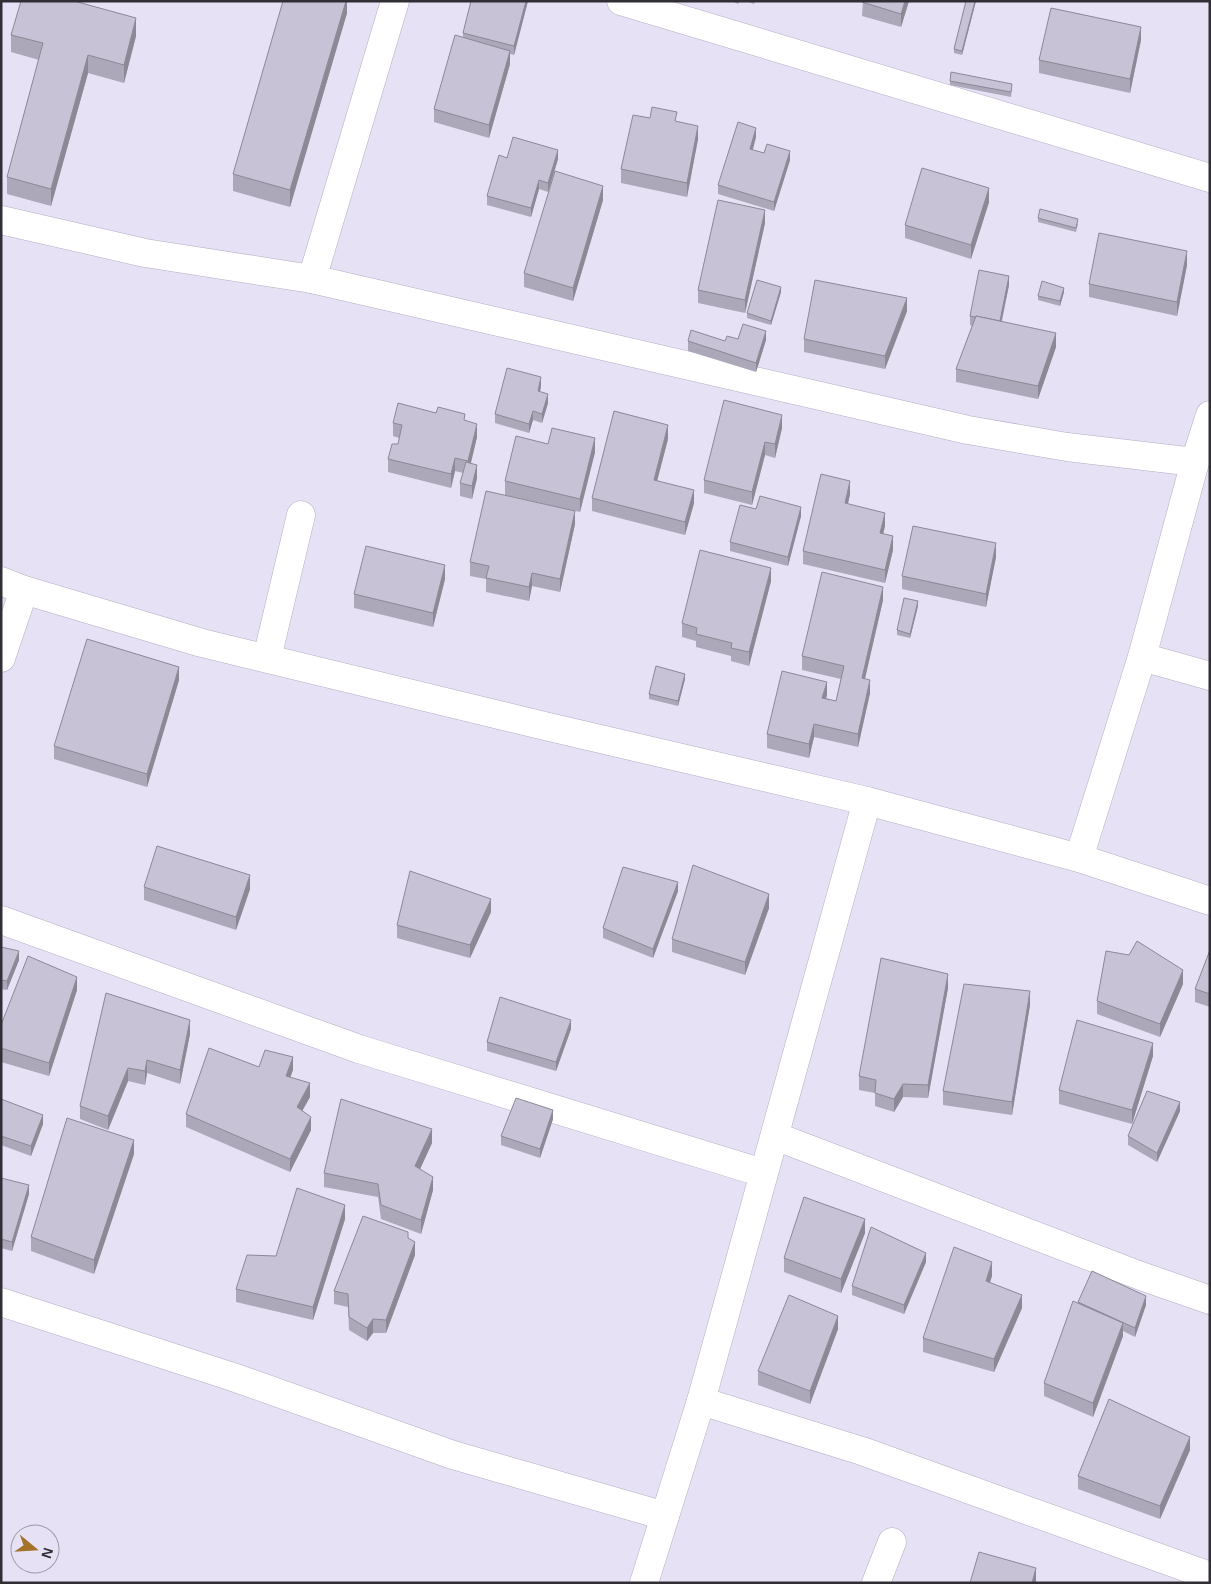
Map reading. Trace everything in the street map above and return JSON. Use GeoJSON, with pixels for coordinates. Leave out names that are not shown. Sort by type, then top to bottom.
{"type":"FeatureCollection","features":[{"type":"Feature","properties":{"kind":"street"},"geometry":{"type":"LineString","coordinates":[[312,279],[395,1]]}},
{"type":"Feature","properties":{"kind":"street"},"geometry":{"type":"LineString","coordinates":[[621,1],[1210,178]]}},
{"type":"Feature","properties":{"kind":"street"},"geometry":{"type":"LineString","coordinates":[[1,220],[145,253],[312,279],[968,430],[1067,447],[1194,462]]}},
{"type":"Feature","properties":{"kind":"street"},"geometry":{"type":"LineString","coordinates":[[1079,858],[1142,657],[1194,462],[1210,415]]}},
{"type":"Feature","properties":{"kind":"street"},"geometry":{"type":"LineString","coordinates":[[267,658],[301,515]]}},
{"type":"Feature","properties":{"kind":"street"},"geometry":{"type":"LineString","coordinates":[[1,658],[12,586],[202,642],[549,727],[867,801],[1079,858],[1210,901]]}},
{"type":"Feature","properties":{"kind":"street"},"geometry":{"type":"LineString","coordinates":[[1142,657],[1210,676]]}},
{"type":"Feature","properties":{"kind":"street"},"geometry":{"type":"LineString","coordinates":[[644,1583],[701,1401],[867,801]]}},
{"type":"Feature","properties":{"kind":"street"},"geometry":{"type":"LineString","coordinates":[[1,920],[359,1050],[764,1173]]}},
{"type":"Feature","properties":{"kind":"street"},"geometry":{"type":"LineString","coordinates":[[775,1136],[1141,1276],[1210,1300]]}},
{"type":"Feature","properties":{"kind":"street"},"geometry":{"type":"LineString","coordinates":[[1,1302],[233,1377],[453,1455],[665,1516]]}},
{"type":"Feature","properties":{"kind":"street"},"geometry":{"type":"LineString","coordinates":[[701,1401],[862,1451],[1210,1576]]}},
{"type":"Feature","properties":{"kind":"street"},"geometry":{"type":"LineString","coordinates":[[876,1583],[892,1542]]}},
{"type":"Feature","properties":{"kind":"building"},"geometry":{"type":"Polygon","coordinates":[[[21,1],[74,1],[136,18],[124,65],[88,55],[51,189],[7,177],[43,43],[11,35],[21,1]]]}},
{"type":"Feature","properties":{"kind":"building"},"geometry":{"type":"Polygon","coordinates":[[[283,1],[346,1],[290,190],[233,174],[283,1]]]}},
{"type":"Feature","properties":{"kind":"building"},"geometry":{"type":"Polygon","coordinates":[[[471,1],[526,1],[514,46],[463,33],[471,1]]]}},
{"type":"Feature","properties":{"kind":"building"},"geometry":{"type":"Polygon","coordinates":[[[863,1],[905,1],[901,14],[863,1]]]}},
{"type":"Feature","properties":{"kind":"building"},"geometry":{"type":"Polygon","coordinates":[[[966,1],[975,1],[962,51],[954,49],[966,1]]]}},
{"type":"Feature","properties":{"kind":"building"},"geometry":{"type":"Polygon","coordinates":[[[1051,8],[1141,27],[1130,79],[1039,60],[1051,8]]]}},
{"type":"Feature","properties":{"kind":"building"},"geometry":{"type":"Polygon","coordinates":[[[455,35],[510,51],[489,125],[434,109],[455,35]]]}},
{"type":"Feature","properties":{"kind":"building"},"geometry":{"type":"Polygon","coordinates":[[[951,72],[1012,84],[1011,92],[950,81],[951,72]]]}},
{"type":"Feature","properties":{"kind":"building"},"geometry":{"type":"Polygon","coordinates":[[[652,107],[677,112],[675,121],[698,126],[687,183],[621,169],[633,115],[650,118],[652,107]]]}},
{"type":"Feature","properties":{"kind":"building"},"geometry":{"type":"Polygon","coordinates":[[[738,122],[756,128],[750,149],[764,153],[767,144],[790,151],[774,202],[718,185],[738,122]]]}},
{"type":"Feature","properties":{"kind":"building"},"geometry":{"type":"Polygon","coordinates":[[[513,137],[558,150],[548,183],[539,180],[531,208],[487,196],[499,155],[507,158],[513,137]]]}},
{"type":"Feature","properties":{"kind":"building"},"geometry":{"type":"Polygon","coordinates":[[[922,168],[989,188],[971,245],[905,225],[922,168]]]}},
{"type":"Feature","properties":{"kind":"building"},"geometry":{"type":"Polygon","coordinates":[[[555,171],[603,186],[573,288],[524,273],[555,171]]]}},
{"type":"Feature","properties":{"kind":"building"},"geometry":{"type":"Polygon","coordinates":[[[718,200],[765,210],[745,300],[698,290],[718,200]]]}},
{"type":"Feature","properties":{"kind":"building"},"geometry":{"type":"Polygon","coordinates":[[[1040,209],[1078,219],[1076,228],[1038,218],[1040,209]]]}},
{"type":"Feature","properties":{"kind":"building"},"geometry":{"type":"Polygon","coordinates":[[[1099,233],[1187,251],[1177,302],[1089,284],[1099,233]]]}},
{"type":"Feature","properties":{"kind":"building"},"geometry":{"type":"Polygon","coordinates":[[[979,270],[1009,276],[1000,321],[970,316],[979,270]]]}},
{"type":"Feature","properties":{"kind":"building"},"geometry":{"type":"Polygon","coordinates":[[[757,280],[781,287],[771,321],[747,313],[757,280]]]}},
{"type":"Feature","properties":{"kind":"building"},"geometry":{"type":"Polygon","coordinates":[[[815,280],[907,298],[885,356],[804,339],[815,280]]]}},
{"type":"Feature","properties":{"kind":"building"},"geometry":{"type":"Polygon","coordinates":[[[1042,281],[1064,288],[1060,301],[1038,296],[1042,281]]]}},
{"type":"Feature","properties":{"kind":"building"},"geometry":{"type":"Polygon","coordinates":[[[976,316],[1056,333],[1038,386],[956,369],[976,316]]]}},
{"type":"Feature","properties":{"kind":"building"},"geometry":{"type":"Polygon","coordinates":[[[743,324],[766,331],[756,363],[688,341],[691,330],[725,341],[727,336],[738,339],[743,324]]]}},
{"type":"Feature","properties":{"kind":"building"},"geometry":{"type":"Polygon","coordinates":[[[507,368],[541,377],[538,391],[548,394],[542,414],[533,411],[529,424],[495,414],[507,368]]]}},
{"type":"Feature","properties":{"kind":"building"},"geometry":{"type":"Polygon","coordinates":[[[724,400],[782,415],[775,444],[765,442],[752,492],[704,480],[724,400]]]}},
{"type":"Feature","properties":{"kind":"building"},"geometry":{"type":"Polygon","coordinates":[[[398,403],[436,413],[438,407],[465,414],[464,420],[477,424],[468,461],[455,458],[451,474],[388,459],[392,444],[398,444],[402,425],[393,423],[398,403]]]}},
{"type":"Feature","properties":{"kind":"building"},"geometry":{"type":"Polygon","coordinates":[[[614,411],[668,425],[654,480],[694,490],[685,522],[592,498],[614,411]]]}},
{"type":"Feature","properties":{"kind":"building"},"geometry":{"type":"Polygon","coordinates":[[[552,428],[595,438],[580,499],[505,481],[516,436],[548,444],[552,428]]]}},
{"type":"Feature","properties":{"kind":"building"},"geometry":{"type":"Polygon","coordinates":[[[466,462],[477,465],[472,486],[460,483],[466,462]]]}},
{"type":"Feature","properties":{"kind":"building"},"geometry":{"type":"Polygon","coordinates":[[[821,474],[850,481],[845,503],[885,513],[880,533],[893,536],[885,570],[803,551],[821,474]]]}},
{"type":"Feature","properties":{"kind":"building"},"geometry":{"type":"Polygon","coordinates":[[[486,491],[575,511],[560,579],[532,573],[529,587],[486,578],[489,566],[470,562],[486,491]]]}},
{"type":"Feature","properties":{"kind":"building"},"geometry":{"type":"Polygon","coordinates":[[[760,496],[801,507],[788,557],[730,542],[740,505],[756,509],[760,496]]]}},
{"type":"Feature","properties":{"kind":"building"},"geometry":{"type":"Polygon","coordinates":[[[913,526],[996,543],[986,594],[902,576],[913,526]]]}},
{"type":"Feature","properties":{"kind":"building"},"geometry":{"type":"Polygon","coordinates":[[[366,546],[445,565],[433,613],[354,594],[366,546]]]}},
{"type":"Feature","properties":{"kind":"building"},"geometry":{"type":"Polygon","coordinates":[[[700,550],[771,568],[749,652],[731,648],[732,643],[696,634],[697,628],[682,623],[700,550]]]}},
{"type":"Feature","properties":{"kind":"building"},"geometry":{"type":"Polygon","coordinates":[[[822,572],[883,587],[862,678],[870,680],[858,734],[814,724],[809,744],[767,734],[782,671],[827,682],[822,698],[836,701],[844,666],[802,656],[822,572]]]}},
{"type":"Feature","properties":{"kind":"building"},"geometry":{"type":"Polygon","coordinates":[[[904,598],[918,601],[910,634],[897,630],[904,598]]]}},
{"type":"Feature","properties":{"kind":"building"},"geometry":{"type":"Polygon","coordinates":[[[87,639],[179,667],[147,774],[54,746],[87,639]]]}},
{"type":"Feature","properties":{"kind":"building"},"geometry":{"type":"Polygon","coordinates":[[[656,666],[685,674],[678,701],[649,694],[656,666]]]}},
{"type":"Feature","properties":{"kind":"building"},"geometry":{"type":"Polygon","coordinates":[[[157,846],[250,875],[236,917],[144,887],[157,846]]]}},
{"type":"Feature","properties":{"kind":"building"},"geometry":{"type":"Polygon","coordinates":[[[693,865],[769,894],[745,962],[672,939],[693,865]]]}},
{"type":"Feature","properties":{"kind":"building"},"geometry":{"type":"Polygon","coordinates":[[[623,867],[678,882],[653,949],[603,928],[623,867]]]}},
{"type":"Feature","properties":{"kind":"building"},"geometry":{"type":"Polygon","coordinates":[[[410,871],[491,899],[470,945],[397,925],[410,871]]]}},
{"type":"Feature","properties":{"kind":"building"},"geometry":{"type":"Polygon","coordinates":[[[1137,941],[1183,970],[1160,1024],[1097,1001],[1106,951],[1129,955],[1137,941]]]}},
{"type":"Feature","properties":{"kind":"building"},"geometry":{"type":"Polygon","coordinates":[[[1,947],[19,951],[7,981],[1,980],[1,947]]]}},
{"type":"Feature","properties":{"kind":"building"},"geometry":{"type":"Polygon","coordinates":[[[1210,950],[1210,994],[1195,989],[1210,950]]]}},
{"type":"Feature","properties":{"kind":"building"},"geometry":{"type":"Polygon","coordinates":[[[28,956],[77,977],[49,1063],[1,1048],[1,1025],[28,956]]]}},
{"type":"Feature","properties":{"kind":"building"},"geometry":{"type":"Polygon","coordinates":[[[881,958],[948,974],[928,1085],[903,1084],[894,1099],[875,1093],[876,1080],[859,1076],[881,958]]]}},
{"type":"Feature","properties":{"kind":"building"},"geometry":{"type":"Polygon","coordinates":[[[964,984],[1030,991],[1012,1102],[943,1091],[964,984]]]}},
{"type":"Feature","properties":{"kind":"building"},"geometry":{"type":"Polygon","coordinates":[[[106,993],[190,1020],[180,1070],[147,1060],[145,1071],[128,1068],[108,1116],[80,1106],[106,993]]]}},
{"type":"Feature","properties":{"kind":"building"},"geometry":{"type":"Polygon","coordinates":[[[500,997],[571,1020],[556,1062],[487,1042],[500,997]]]}},
{"type":"Feature","properties":{"kind":"building"},"geometry":{"type":"Polygon","coordinates":[[[1077,1020],[1153,1043],[1132,1110],[1059,1090],[1077,1020]]]}},
{"type":"Feature","properties":{"kind":"building"},"geometry":{"type":"Polygon","coordinates":[[[209,1048],[259,1067],[265,1050],[293,1057],[286,1076],[310,1083],[297,1107],[311,1117],[290,1159],[186,1114],[209,1048]]]}},
{"type":"Feature","properties":{"kind":"building"},"geometry":{"type":"Polygon","coordinates":[[[1147,1091],[1180,1102],[1157,1153],[1128,1136],[1147,1091]]]}},
{"type":"Feature","properties":{"kind":"building"},"geometry":{"type":"Polygon","coordinates":[[[516,1098],[553,1110],[540,1149],[501,1136],[516,1098]]]}},
{"type":"Feature","properties":{"kind":"building"},"geometry":{"type":"Polygon","coordinates":[[[1,1099],[43,1115],[31,1146],[1,1136],[1,1099]]]}},
{"type":"Feature","properties":{"kind":"building"},"geometry":{"type":"Polygon","coordinates":[[[341,1099],[432,1129],[415,1166],[433,1177],[421,1220],[381,1205],[378,1184],[324,1173],[341,1099]]]}},
{"type":"Feature","properties":{"kind":"building"},"geometry":{"type":"Polygon","coordinates":[[[67,1118],[134,1140],[94,1260],[31,1237],[67,1118]]]}},
{"type":"Feature","properties":{"kind":"building"},"geometry":{"type":"Polygon","coordinates":[[[1,1178],[29,1185],[12,1242],[1,1239],[1,1178]]]}},
{"type":"Feature","properties":{"kind":"building"},"geometry":{"type":"Polygon","coordinates":[[[297,1188],[345,1205],[313,1307],[236,1289],[247,1255],[276,1256],[297,1188]]]}},
{"type":"Feature","properties":{"kind":"building"},"geometry":{"type":"Polygon","coordinates":[[[804,1197],[865,1219],[841,1279],[784,1258],[804,1197]]]}},
{"type":"Feature","properties":{"kind":"building"},"geometry":{"type":"Polygon","coordinates":[[[363,1216],[408,1232],[408,1238],[415,1242],[386,1320],[373,1319],[367,1328],[349,1317],[348,1294],[334,1291],[363,1216]]]}},
{"type":"Feature","properties":{"kind":"building"},"geometry":{"type":"Polygon","coordinates":[[[871,1227],[926,1253],[904,1305],[852,1286],[871,1227]]]}},
{"type":"Feature","properties":{"kind":"building"},"geometry":{"type":"Polygon","coordinates":[[[954,1247],[992,1262],[986,1281],[1022,1295],[994,1359],[923,1338],[954,1247]]]}},
{"type":"Feature","properties":{"kind":"building"},"geometry":{"type":"Polygon","coordinates":[[[1092,1271],[1146,1296],[1135,1328],[1078,1302],[1092,1271]]]}},
{"type":"Feature","properties":{"kind":"building"},"geometry":{"type":"Polygon","coordinates":[[[789,1295],[838,1316],[810,1391],[758,1371],[789,1295]]]}},
{"type":"Feature","properties":{"kind":"building"},"geometry":{"type":"Polygon","coordinates":[[[1073,1301],[1123,1323],[1093,1403],[1044,1383],[1073,1301]]]}},
{"type":"Feature","properties":{"kind":"building"},"geometry":{"type":"Polygon","coordinates":[[[1109,1399],[1190,1437],[1160,1506],[1078,1476],[1109,1399]]]}},
{"type":"Feature","properties":{"kind":"building"},"geometry":{"type":"Polygon","coordinates":[[[979,1552],[1036,1568],[1032,1583],[970,1583],[979,1552]]]}}]}
